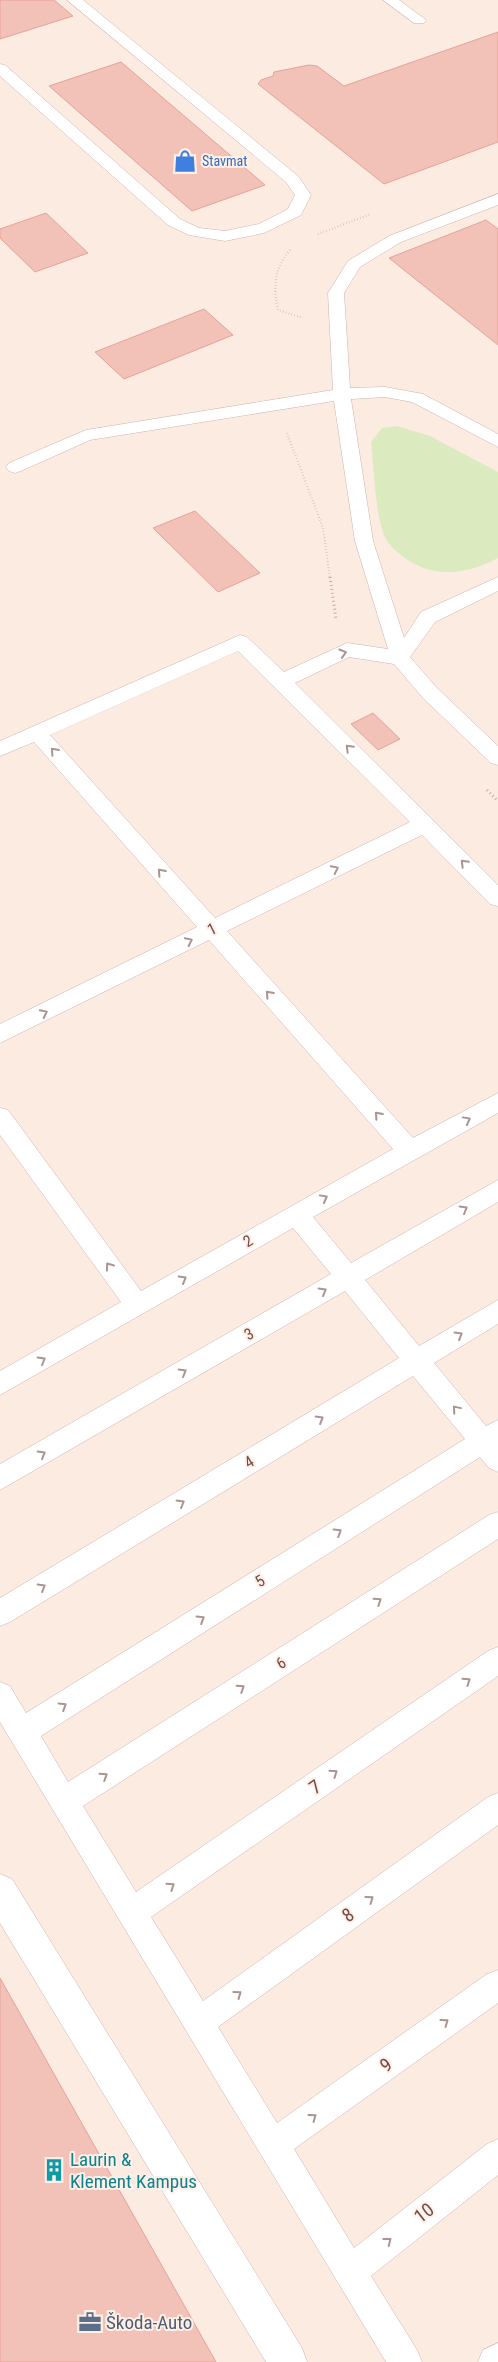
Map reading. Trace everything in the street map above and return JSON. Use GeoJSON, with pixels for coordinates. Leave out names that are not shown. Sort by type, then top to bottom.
{"type":"FeatureCollection","features":[{"type":"Feature","properties":{"kind":"street"},"geometry":{"type":"LineString","coordinates":[[0,1891],[288,2362]]}},
{"type":"Feature","properties":{"kind":"lane"},"geometry":{"type":"LineString","coordinates":[[0,68],[174,222],[195,232],[225,236],[264,228],[295,212],[303,194],[292,179],[74,0]]}},
{"type":"Feature","properties":{"kind":"lane"},"geometry":{"type":"LineString","coordinates":[[390,0],[419,20]]}},
{"type":"Feature","properties":{"kind":"lane"},"geometry":{"type":"LineString","coordinates":[[498,199],[395,239],[354,264],[336,293],[342,394],[364,541],[400,658],[430,693],[498,758]]}},
{"type":"Feature","properties":{"kind":"lane"},"geometry":{"type":"LineString","coordinates":[[15,467],[86,435],[342,394],[385,392],[417,398],[498,441]]}},
{"type":"Feature","properties":{"kind":"lane"},"geometry":{"type":"LineString","coordinates":[[400,658],[428,617],[498,583]]}},
{"type":"Feature","properties":{"kind":"lane"},"geometry":{"type":"LineString","coordinates":[[0,750],[240,642],[282,681],[498,898]]}},
{"type":"Feature","properties":{"kind":"lane"},"geometry":{"type":"LineString","coordinates":[[282,681],[347,650],[400,658]]}},
{"type":"Feature","properties":{"kind":"lane"},"geometry":{"type":"LineString","coordinates":[[37,732],[410,1151]]}},
{"type":"Feature","properties":{"kind":"lane","name":"1"},"geometry":{"type":"LineString","coordinates":[[0,1034],[425,824]]}},
{"type":"Feature","properties":{"kind":"lane","name":"2"},"geometry":{"type":"LineString","coordinates":[[0,1384],[296,1214],[498,1102]]}},
{"type":"Feature","properties":{"kind":"lane"},"geometry":{"type":"LineString","coordinates":[[0,1118],[137,1305]]}},
{"type":"Feature","properties":{"kind":"lane","name":"3"},"geometry":{"type":"LineString","coordinates":[[0,1478],[498,1190]]}},
{"type":"Feature","properties":{"kind":"lane"},"geometry":{"type":"LineString","coordinates":[[296,1214],[416,1361],[493,1444]]}},
{"type":"Feature","properties":{"kind":"lane","name":"4"},"geometry":{"type":"LineString","coordinates":[[0,1613],[498,1311]]}},
{"type":"Feature","properties":{"kind":"lane","name":"5"},"geometry":{"type":"LineString","coordinates":[[22,1732],[493,1444]]}},
{"type":"Feature","properties":{"kind":"lane","name":"6"},"geometry":{"type":"LineString","coordinates":[[63,1802],[498,1524]]}},
{"type":"Feature","properties":{"kind":"lane","name":"7"},"geometry":{"type":"LineString","coordinates":[[131,1913],[498,1660]]}},
{"type":"Feature","properties":{"kind":"lane"},"geometry":{"type":"LineString","coordinates":[[0,1696],[405,2362]]}},
{"type":"Feature","properties":{"kind":"lane","name":"8"},"geometry":{"type":"LineString","coordinates":[[198,2022],[498,1807]]}},
{"type":"Feature","properties":{"kind":"lane","name":"9"},"geometry":{"type":"LineString","coordinates":[[273,2145],[498,1984]]}},
{"type":"Feature","properties":{"kind":"lane","name":"10"},"geometry":{"type":"LineString","coordinates":[[350,2272],[498,2155]]}},
{"type":"Feature","properties":{"kind":"green space"},"geometry":{"type":"Polygon","coordinates":[[[397,426],[430,436],[498,472],[498,558],[463,571],[439,571],[416,565],[391,546],[383,534],[380,520],[371,442],[382,428],[397,426]]]}},
{"type":"Feature","properties":{"kind":"building"},"geometry":{"type":"Polygon","coordinates":[[[0,0],[54,0],[73,16],[0,39],[0,0]]]}},
{"type":"Feature","properties":{"kind":"building"},"geometry":{"type":"Polygon","coordinates":[[[498,32],[498,142],[384,184],[258,84],[261,80],[273,76],[274,72],[309,65],[317,66],[344,86],[498,32]]]}},
{"type":"Feature","properties":{"kind":"building"},"geometry":{"type":"Polygon","coordinates":[[[121,62],[265,185],[192,211],[49,86],[121,62]]]}},
{"type":"Feature","properties":{"kind":"building"},"geometry":{"type":"Polygon","coordinates":[[[46,213],[88,253],[35,272],[0,238],[0,229],[46,213]]]}},
{"type":"Feature","properties":{"kind":"building"},"geometry":{"type":"Polygon","coordinates":[[[486,220],[498,229],[498,345],[389,258],[486,220]]]}},
{"type":"Feature","properties":{"kind":"building"},"geometry":{"type":"Polygon","coordinates":[[[204,309],[233,335],[124,379],[95,352],[204,309]]]}},
{"type":"Feature","properties":{"kind":"building"},"geometry":{"type":"Polygon","coordinates":[[[195,511],[260,573],[218,592],[153,528],[195,511]]]}},
{"type":"Feature","properties":{"kind":"building"},"geometry":{"type":"Polygon","coordinates":[[[373,713],[400,739],[378,750],[351,724],[373,713]]]}},
{"type":"Feature","properties":{"kind":"building","name":"Laurin & Klement Kampus"},"geometry":{"type":"Polygon","coordinates":[[[0,1978],[216,2362],[0,2362],[0,1978]]]}},
{"type":"Feature","properties":{"kind":"place","name":"Stavmat"},"geometry":{"type":"Point","coordinates":[185,161]}},
{"type":"Feature","properties":{"kind":"place","name":"Laurin & Klement Kampus"},"geometry":{"type":"Point","coordinates":[54,2170]}},
{"type":"Feature","properties":{"kind":"place","name":"Škoda-Auto"},"geometry":{"type":"Point","coordinates":[90,2322]}}]}
